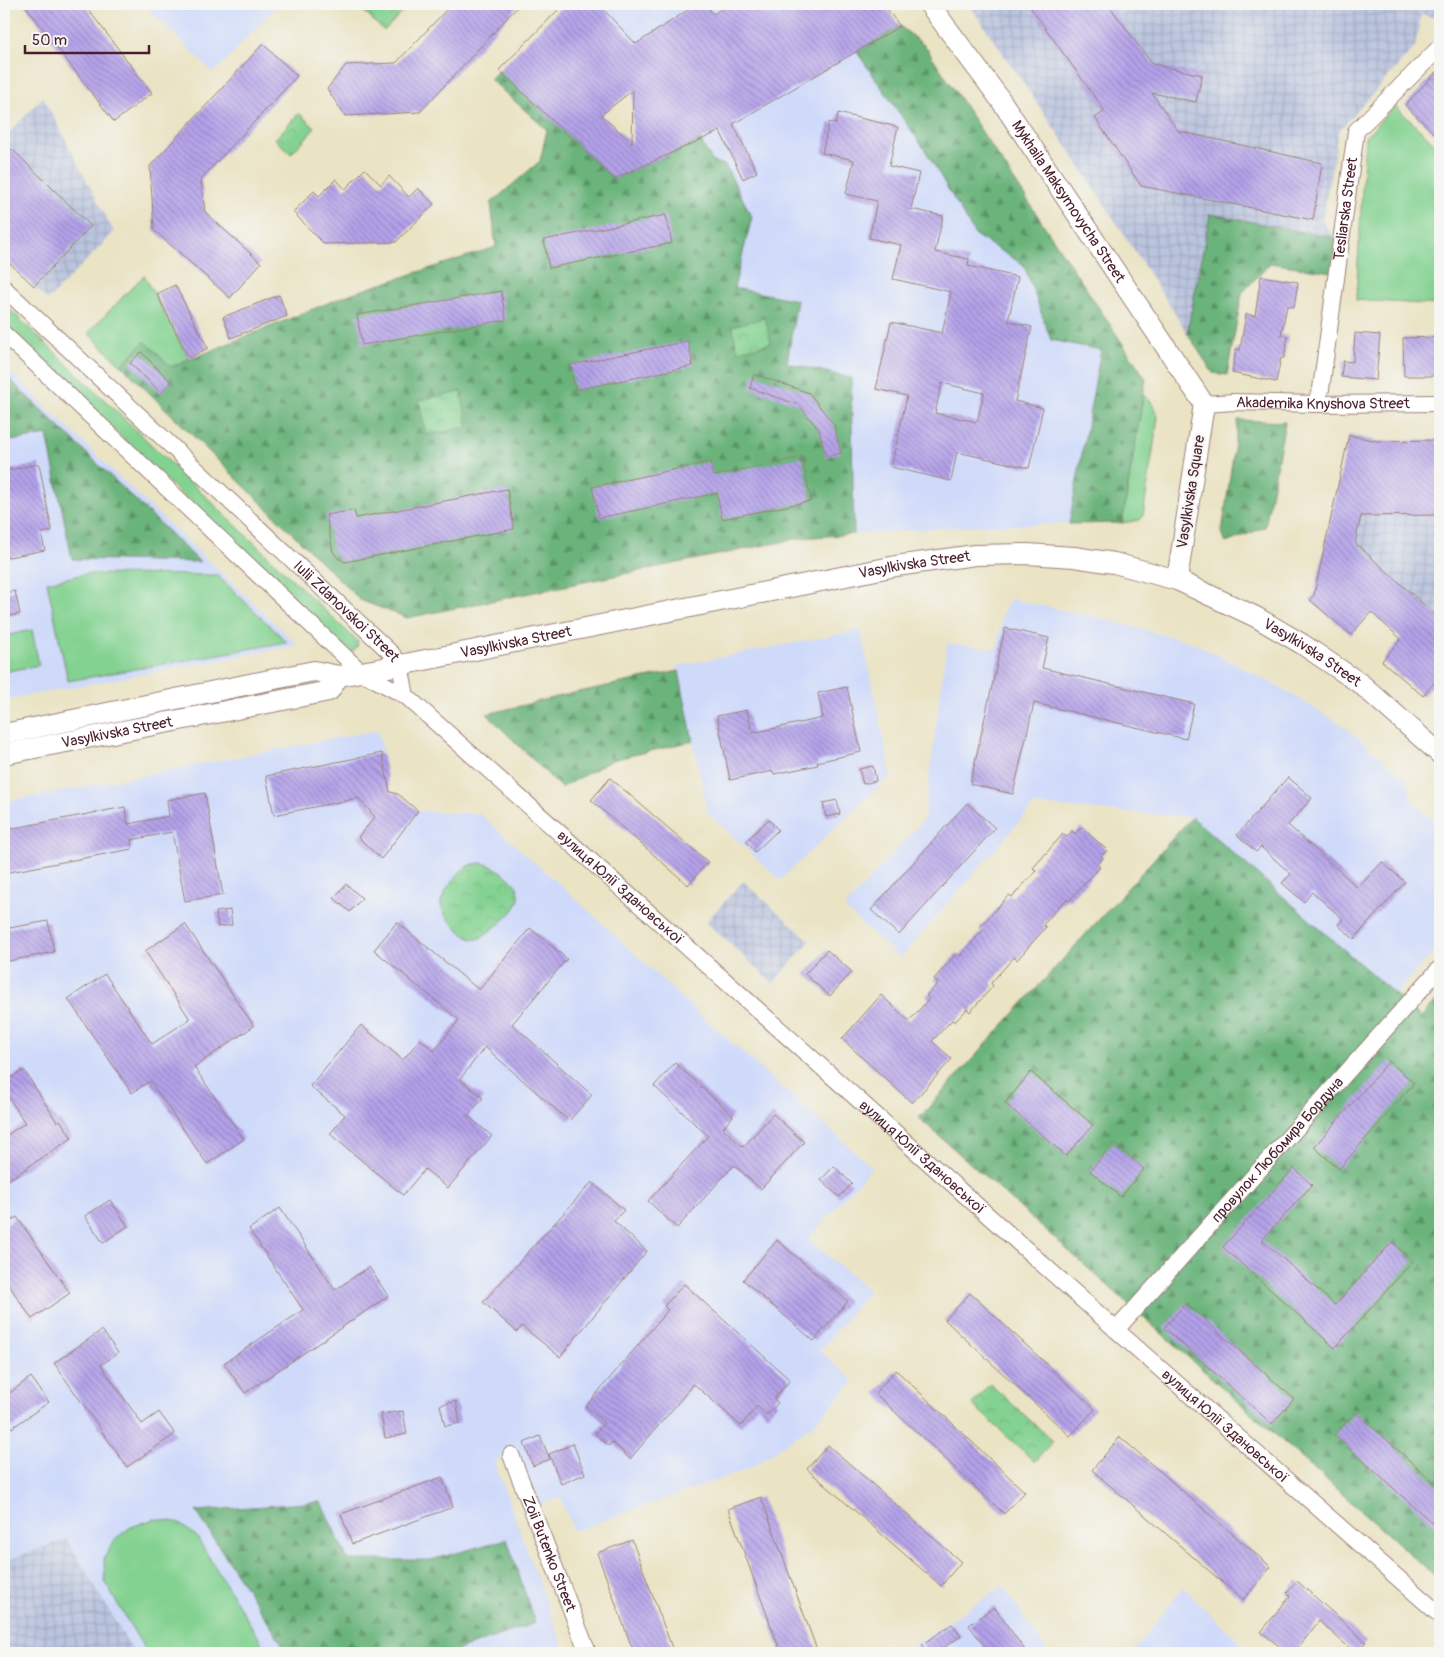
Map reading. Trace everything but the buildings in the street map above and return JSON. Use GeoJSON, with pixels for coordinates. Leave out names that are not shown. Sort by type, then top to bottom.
{"type":"FeatureCollection","features":[{"type":"Feature","properties":{"kind":"main road","name":"Mykhaila Maksymovycha Street"},"geometry":{"type":"LineString","coordinates":[[929,4],[1000,99],[1204,404]]}},
{"type":"Feature","properties":{"kind":"main road","name":"Vasylkivska Square"},"geometry":{"type":"LineString","coordinates":[[1177,580],[1204,404]]}},
{"type":"Feature","properties":{"kind":"main road","name":"Vasylkivska Street"},"geometry":{"type":"LineString","coordinates":[[4,734],[314,671],[340,676],[400,665],[896,566],[975,555],[1027,554],[1074,557],[1114,563],[1177,580],[1248,613],[1302,644],[1361,684],[1440,754]]}},
{"type":"Feature","properties":{"kind":"main road","name":"Vasylkivska Street"},"geometry":{"type":"LineString","coordinates":[[4,754],[329,691],[340,676]]}},
{"type":"Feature","properties":{"kind":"street","name":"Tesliarska Street"},"geometry":{"type":"LineString","coordinates":[[1315,404],[1321,389],[1356,130],[1440,47]]}},
{"type":"Feature","properties":{"kind":"street","name":"Iulii Zdanovskoi Street"},"geometry":{"type":"LineString","coordinates":[[4,288],[392,654],[400,665],[406,696]]}},
{"type":"Feature","properties":{"kind":"street","name":"Iulii Zdanovskoi Street"},"geometry":{"type":"LineString","coordinates":[[4,334],[361,672],[406,696]]}},
{"type":"Feature","properties":{"kind":"street","name":"Akademika Knyshova Street"},"geometry":{"type":"LineString","coordinates":[[1204,404],[1234,402],[1440,404]]}},
{"type":"Feature","properties":{"kind":"street","name":"вулиця Юлії Здановської"},"geometry":{"type":"LineString","coordinates":[[406,696],[1116,1330],[1440,1615]]}},
{"type":"Feature","properties":{"kind":"street","name":"провулок Любомира Бордуна"},"geometry":{"type":"LineString","coordinates":[[1116,1330],[1440,968]]}},
{"type":"Feature","properties":{"kind":"street","name":"Zoii Butenko Street"},"geometry":{"type":"LineString","coordinates":[[511,1455],[588,1653]]}},
{"type":"Feature","properties":{"kind":"shaded area"},"geometry":{"type":"Polygon","coordinates":[[[143,4],[278,4],[214,73],[143,4]]]}},
{"type":"Feature","properties":{"kind":"shaded area"},"geometry":{"type":"Polygon","coordinates":[[[598,4],[729,4],[650,58],[598,4]]]}},
{"type":"Feature","properties":{"kind":"shaded area"},"geometry":{"type":"Polygon","coordinates":[[[969,4],[1440,4],[1440,19],[1421,14],[1415,47],[1338,132],[1322,222],[1336,238],[1331,272],[1270,263],[1242,294],[1227,375],[1213,373],[1076,160],[969,4]]]}},
{"type":"Feature","properties":{"kind":"shaded area"},"geometry":{"type":"Polygon","coordinates":[[[900,26],[925,46],[1146,379],[1122,523],[985,525],[854,534],[851,378],[787,363],[797,300],[734,288],[752,217],[713,162],[700,140],[723,130],[900,26]]]}},
{"type":"Feature","properties":{"kind":"shaded area"},"geometry":{"type":"Polygon","coordinates":[[[43,97],[114,232],[48,300],[4,258],[4,138],[43,97]]]}},
{"type":"Feature","properties":{"kind":"shaded area"},"geometry":{"type":"Polygon","coordinates":[[[4,366],[138,495],[298,645],[4,700],[4,366]]]}},
{"type":"Feature","properties":{"kind":"shaded area"},"geometry":{"type":"Polygon","coordinates":[[[1440,515],[1440,619],[1355,543],[1361,516],[1440,515]]]}},
{"type":"Feature","properties":{"kind":"shaded area"},"geometry":{"type":"Polygon","coordinates":[[[1011,599],[1103,619],[1194,643],[1274,684],[1344,726],[1407,780],[1413,803],[1440,826],[1440,945],[1121,1298],[919,1118],[1192,817],[1034,805],[900,958],[844,908],[924,819],[947,643],[997,649],[1003,612],[1011,599]]]}},
{"type":"Feature","properties":{"kind":"shaded area"},"geometry":{"type":"Polygon","coordinates":[[[861,630],[891,775],[780,880],[708,813],[677,666],[861,630]]]}},
{"type":"Feature","properties":{"kind":"shaded area"},"geometry":{"type":"Polygon","coordinates":[[[378,730],[390,792],[398,794],[418,811],[480,814],[575,898],[687,1003],[872,1167],[808,1239],[869,1291],[820,1351],[854,1381],[814,1424],[749,1469],[574,1531],[560,1497],[538,1505],[511,1455],[494,1461],[565,1653],[134,1653],[67,1539],[4,1561],[4,802],[378,730]]]}},
{"type":"Feature","properties":{"kind":"shaded area"},"geometry":{"type":"Polygon","coordinates":[[[743,881],[810,941],[773,983],[706,922],[743,881]]]}},
{"type":"Feature","properties":{"kind":"shaded area"},"geometry":{"type":"Polygon","coordinates":[[[67,1539],[134,1653],[4,1653],[4,1561],[67,1539]]]}},
{"type":"Feature","properties":{"kind":"shaded area"},"geometry":{"type":"Polygon","coordinates":[[[1003,1586],[1048,1653],[901,1653],[1003,1586]]]}},
{"type":"Feature","properties":{"kind":"shaded area"},"geometry":{"type":"Polygon","coordinates":[[[1183,1587],[1250,1653],[1133,1653],[1183,1587]]]}},
{"type":"Feature","properties":{"kind":"green space"},"geometry":{"type":"Polygon","coordinates":[[[356,4],[410,4],[384,31],[356,4]]]}},
{"type":"Feature","properties":{"kind":"green space"},"geometry":{"type":"Polygon","coordinates":[[[900,26],[925,46],[1146,379],[1122,523],[1069,524],[1101,350],[1051,340],[1024,265],[975,235],[927,153],[857,52],[900,26]]]}},
{"type":"Feature","properties":{"kind":"green space"},"geometry":{"type":"Polygon","coordinates":[[[499,70],[614,179],[700,140],[713,162],[725,165],[752,217],[734,288],[797,300],[787,363],[851,378],[854,534],[801,538],[407,618],[360,600],[121,365],[145,341],[171,367],[350,294],[496,247],[491,203],[540,161],[547,130],[490,79],[499,70]]]}},
{"type":"Feature","properties":{"kind":"green space"},"geometry":{"type":"Polygon","coordinates":[[[1395,106],[1440,149],[1440,305],[1356,300],[1365,137],[1395,106]]]}},
{"type":"Feature","properties":{"kind":"green space"},"geometry":{"type":"Polygon","coordinates":[[[299,113],[315,128],[291,154],[275,139],[299,113]]]}},
{"type":"Feature","properties":{"kind":"green space"},"geometry":{"type":"Polygon","coordinates":[[[1210,214],[1336,238],[1331,272],[1270,263],[1242,293],[1227,375],[1213,373],[1187,333],[1210,214]]]}},
{"type":"Feature","properties":{"kind":"green space"},"geometry":{"type":"Polygon","coordinates":[[[144,275],[189,359],[171,367],[145,341],[121,365],[88,333],[144,275]]]}},
{"type":"Feature","properties":{"kind":"green space"},"geometry":{"type":"Polygon","coordinates":[[[4,304],[358,642],[355,649],[349,653],[344,651],[4,324],[4,304]]]}},
{"type":"Feature","properties":{"kind":"green space"},"geometry":{"type":"Polygon","coordinates":[[[765,318],[771,343],[738,351],[732,326],[765,318]]]}},
{"type":"Feature","properties":{"kind":"green space"},"geometry":{"type":"Polygon","coordinates":[[[4,374],[200,562],[72,559],[47,435],[4,442],[4,374]]]}},
{"type":"Feature","properties":{"kind":"green space"},"geometry":{"type":"Polygon","coordinates":[[[461,392],[468,427],[426,435],[419,400],[461,392]]]}},
{"type":"Feature","properties":{"kind":"green space"},"geometry":{"type":"Polygon","coordinates":[[[1143,395],[1151,401],[1158,417],[1143,516],[1140,520],[1122,523],[1143,395]]]}},
{"type":"Feature","properties":{"kind":"green space"},"geometry":{"type":"Polygon","coordinates":[[[1238,420],[1285,422],[1265,527],[1226,543],[1222,532],[1238,420]]]}},
{"type":"Feature","properties":{"kind":"green space"},"geometry":{"type":"Polygon","coordinates":[[[86,574],[217,575],[287,642],[68,681],[47,582],[86,574]]]}},
{"type":"Feature","properties":{"kind":"green space"},"geometry":{"type":"Polygon","coordinates":[[[32,630],[39,665],[4,672],[4,636],[32,630]]]}},
{"type":"Feature","properties":{"kind":"green space"},"geometry":{"type":"Polygon","coordinates":[[[679,671],[693,741],[612,760],[561,788],[487,714],[569,694],[679,671]]]}},
{"type":"Feature","properties":{"kind":"green space"},"geometry":{"type":"Polygon","coordinates":[[[1192,817],[1421,1017],[1440,996],[1440,1581],[919,1118],[1192,817]]]}},
{"type":"Feature","properties":{"kind":"green space"},"geometry":{"type":"Polygon","coordinates":[[[480,863],[493,867],[510,879],[517,887],[519,896],[513,911],[506,918],[484,936],[474,939],[464,935],[454,926],[443,910],[441,902],[446,890],[459,873],[472,864],[480,863]]]}},
{"type":"Feature","properties":{"kind":"green space"},"geometry":{"type":"Polygon","coordinates":[[[990,1384],[1053,1441],[1035,1462],[972,1404],[990,1384]]]}},
{"type":"Feature","properties":{"kind":"green space"},"geometry":{"type":"Polygon","coordinates":[[[321,1502],[348,1560],[431,1560],[507,1539],[535,1623],[450,1653],[288,1653],[196,1511],[321,1502]]]}},
{"type":"Feature","properties":{"kind":"green space"},"geometry":{"type":"Polygon","coordinates":[[[154,1519],[177,1522],[196,1536],[268,1653],[147,1653],[105,1583],[104,1558],[115,1539],[131,1527],[154,1519]]]}}]}
